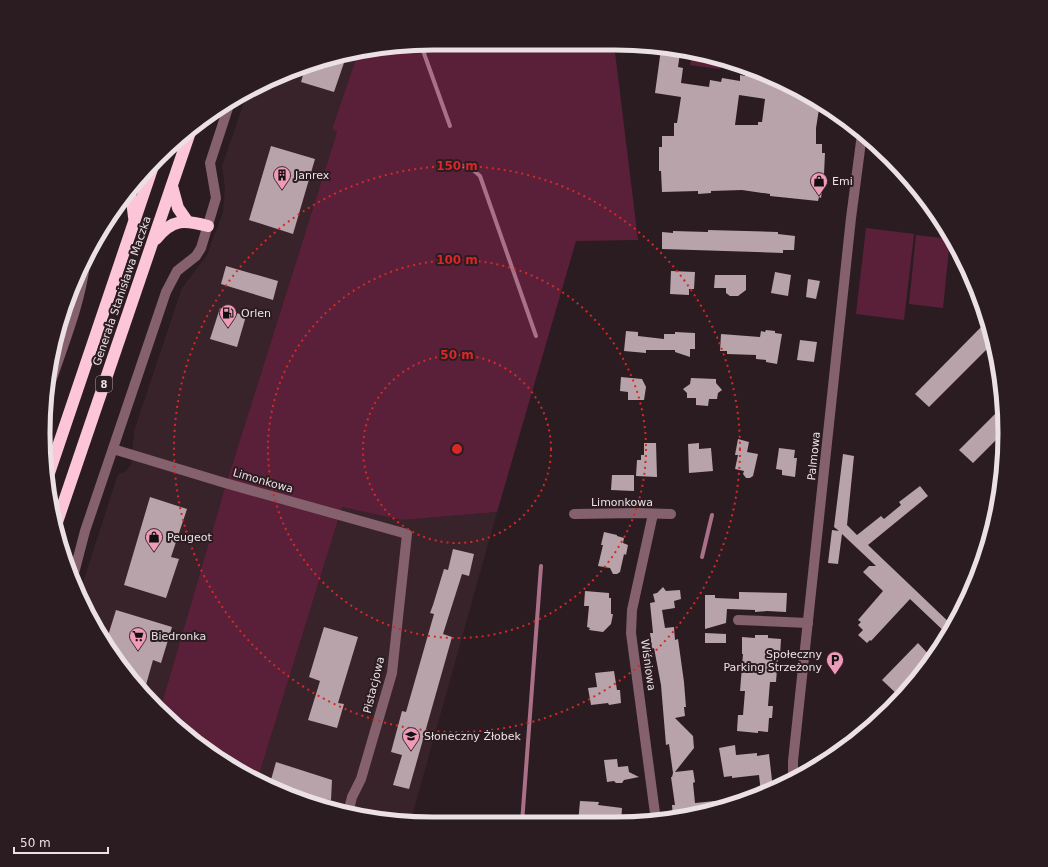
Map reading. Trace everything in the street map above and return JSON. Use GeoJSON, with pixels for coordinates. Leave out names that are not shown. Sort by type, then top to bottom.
{"type":"FeatureCollection","features":[{"type":"Feature","properties":{"kind":"highway","name":"Generała Stanisława Maczka"},"geometry":{"type":"LineString","coordinates":[[59,517],[187,140]]}},
{"type":"Feature","properties":{"kind":"highway","name":"Generała Stanisława Maczka"},"geometry":{"type":"LineString","coordinates":[[52,466],[150,175]]}},
{"type":"Feature","properties":{"kind":"highway"},"geometry":{"type":"LineString","coordinates":[[172,185],[178,208],[187,221]]}},
{"type":"Feature","properties":{"kind":"highway"},"geometry":{"type":"LineString","coordinates":[[131,198],[134,211],[134,223]]}},
{"type":"Feature","properties":{"kind":"highway"},"geometry":{"type":"LineString","coordinates":[[153,243],[161,232],[170,225],[187,221],[208,226]]}},
{"type":"Feature","properties":{"kind":"street"},"geometry":{"type":"LineString","coordinates":[[75,570],[85,531],[166,292],[177,271],[196,256],[201,248],[216,198],[210,163],[227,110]]}},
{"type":"Feature","properties":{"kind":"street","name":"Palmowa"},"geometry":{"type":"LineString","coordinates":[[793,772],[851,218],[861,140]]}},
{"type":"Feature","properties":{"kind":"street"},"geometry":{"type":"LineString","coordinates":[[55,368],[78,300],[83,278]]}},
{"type":"Feature","properties":{"kind":"street","name":"Limonkowa"},"geometry":{"type":"LineString","coordinates":[[113,448],[232,485],[407,534]]}},
{"type":"Feature","properties":{"kind":"street","name":"Limonkowa"},"geometry":{"type":"LineString","coordinates":[[574,514],[671,514]]}},
{"type":"Feature","properties":{"kind":"street","name":"Wiśniowa"},"geometry":{"type":"LineString","coordinates":[[653,514],[632,610],[631,622],[655,815]]}},
{"type":"Feature","properties":{"kind":"street","name":"Pistacjowa"},"geometry":{"type":"LineString","coordinates":[[349,808],[352,797],[361,779],[392,673],[407,534]]}},
{"type":"Feature","properties":{"kind":"street"},"geometry":{"type":"LineString","coordinates":[[738,620],[808,623]]}},
{"type":"Feature","properties":{"kind":"shaded area"},"geometry":{"type":"Polygon","coordinates":[[[434,50],[615,50],[638,240],[576,241],[497,512],[402,520],[342,507],[259,775],[242,766],[200,738],[162,705],[224,491],[337,132],[332,129],[356,58],[383,53],[434,50]]]}},
{"type":"Feature","properties":{"kind":"shaded area"},"geometry":{"type":"Polygon","coordinates":[[[356,58],[332,129],[337,132],[224,491],[162,705],[129,667],[115,647],[101,625],[82,586],[118,474],[126,471],[131,465],[134,431],[182,288],[207,255],[223,212],[225,187],[222,166],[245,99],[287,79],[310,70],[356,58]]]}},
{"type":"Feature","properties":{"kind":"shaded area"},"geometry":{"type":"Polygon","coordinates":[[[692,58],[724,66],[719,69],[690,65],[692,58]]]}},
{"type":"Feature","properties":{"kind":"shaded area"},"geometry":{"type":"Polygon","coordinates":[[[866,228],[914,234],[904,320],[856,314],[866,228]]]}},
{"type":"Feature","properties":{"kind":"shaded area"},"geometry":{"type":"Polygon","coordinates":[[[916,235],[945,238],[949,246],[943,308],[909,304],[916,235]]]}},
{"type":"Feature","properties":{"kind":"shaded area"},"geometry":{"type":"Polygon","coordinates":[[[342,507],[402,520],[497,512],[412,816],[383,814],[334,804],[287,788],[259,775],[342,507]]]}},
{"type":"Feature","properties":{"kind":"building"},"geometry":{"type":"Polygon","coordinates":[[[661,53],[680,55],[678,67],[683,68],[681,83],[709,87],[710,80],[721,82],[722,78],[740,81],[740,75],[745,76],[745,73],[784,90],[819,109],[816,128],[816,144],[822,144],[822,153],[825,153],[821,198],[819,197],[818,201],[770,196],[770,194],[742,190],[711,191],[711,193],[698,194],[698,191],[662,192],[661,171],[659,171],[659,147],[662,147],[662,136],[674,136],[674,123],[677,123],[681,97],[655,93],[661,53]],[[739,95],[735,125],[758,125],[758,122],[762,122],[765,99],[739,95]]]}},
{"type":"Feature","properties":{"kind":"building"},"geometry":{"type":"Polygon","coordinates":[[[345,60],[334,92],[301,82],[304,72],[345,60]]]}},
{"type":"Feature","properties":{"kind":"building","name":"Janrex"},"geometry":{"type":"Polygon","coordinates":[[[271,146],[315,159],[293,234],[249,220],[271,146]]]}},
{"type":"Feature","properties":{"kind":"building"},"geometry":{"type":"Polygon","coordinates":[[[708,230],[778,232],[778,234],[795,236],[794,250],[783,250],[783,253],[662,249],[662,232],[708,232],[708,230]]]}},
{"type":"Feature","properties":{"kind":"building"},"geometry":{"type":"Polygon","coordinates":[[[226,266],[278,281],[273,300],[221,284],[226,266]]]}},
{"type":"Feature","properties":{"kind":"building"},"geometry":{"type":"Polygon","coordinates":[[[671,271],[695,272],[694,289],[689,289],[689,295],[670,294],[671,271]]]}},
{"type":"Feature","properties":{"kind":"building"},"geometry":{"type":"Polygon","coordinates":[[[775,272],[791,275],[788,296],[771,293],[775,272]]]}},
{"type":"Feature","properties":{"kind":"building"},"geometry":{"type":"Polygon","coordinates":[[[715,275],[746,275],[746,290],[738,296],[730,296],[726,293],[726,288],[714,288],[715,275]]]}},
{"type":"Feature","properties":{"kind":"building"},"geometry":{"type":"Polygon","coordinates":[[[808,279],[820,281],[816,299],[806,297],[808,279]]]}},
{"type":"Feature","properties":{"kind":"building","name":"Orlen"},"geometry":{"type":"Polygon","coordinates":[[[220,308],[246,316],[237,347],[210,339],[220,308]]]}},
{"type":"Feature","properties":{"kind":"building"},"geometry":{"type":"Polygon","coordinates":[[[983,326],[988,348],[929,407],[915,394],[983,326]]]}},
{"type":"Feature","properties":{"kind":"building"},"geometry":{"type":"Polygon","coordinates":[[[766,330],[775,331],[775,333],[782,334],[777,364],[766,362],[766,360],[756,359],[756,355],[727,354],[727,351],[720,351],[721,334],[760,337],[761,331],[765,332],[766,330]]]}},
{"type":"Feature","properties":{"kind":"building"},"geometry":{"type":"Polygon","coordinates":[[[626,331],[638,332],[638,336],[664,339],[664,334],[675,334],[675,332],[695,333],[695,349],[690,349],[690,357],[675,352],[675,350],[646,350],[646,353],[624,351],[626,331]]]}},
{"type":"Feature","properties":{"kind":"building"},"geometry":{"type":"Polygon","coordinates":[[[800,340],[817,342],[814,362],[797,360],[800,340]]]}},
{"type":"Feature","properties":{"kind":"building"},"geometry":{"type":"Polygon","coordinates":[[[621,377],[642,379],[646,387],[644,400],[628,400],[628,392],[620,391],[621,377]]]}},
{"type":"Feature","properties":{"kind":"building"},"geometry":{"type":"Polygon","coordinates":[[[691,378],[716,379],[716,383],[722,390],[718,393],[717,399],[709,399],[708,406],[696,405],[696,398],[687,398],[687,393],[683,389],[690,384],[691,378]]]}},
{"type":"Feature","properties":{"kind":"building"},"geometry":{"type":"Polygon","coordinates":[[[997,412],[998,438],[973,463],[959,450],[997,412]]]}},
{"type":"Feature","properties":{"kind":"building"},"geometry":{"type":"Polygon","coordinates":[[[738,439],[749,442],[747,452],[758,454],[753,476],[750,478],[746,478],[743,474],[744,471],[735,469],[738,455],[735,455],[738,439]]]}},
{"type":"Feature","properties":{"kind":"building"},"geometry":{"type":"Polygon","coordinates":[[[644,443],[656,443],[657,477],[636,476],[637,460],[641,460],[641,455],[644,455],[644,443]]]}},
{"type":"Feature","properties":{"kind":"building"},"geometry":{"type":"Polygon","coordinates":[[[699,443],[699,449],[711,448],[713,471],[689,473],[688,444],[699,443]]]}},
{"type":"Feature","properties":{"kind":"building"},"geometry":{"type":"Polygon","coordinates":[[[779,448],[795,450],[794,458],[797,458],[795,477],[782,475],[782,470],[776,469],[779,448]]]}},
{"type":"Feature","properties":{"kind":"building"},"geometry":{"type":"Polygon","coordinates":[[[843,454],[854,456],[847,525],[857,535],[881,516],[884,519],[901,505],[899,502],[920,486],[928,496],[868,545],[949,622],[943,631],[910,599],[871,641],[870,640],[867,643],[858,635],[863,630],[858,625],[861,622],[858,620],[883,591],[863,572],[869,566],[876,566],[842,534],[838,564],[828,563],[832,530],[839,531],[834,527],[843,454]]]}},
{"type":"Feature","properties":{"kind":"building"},"geometry":{"type":"Polygon","coordinates":[[[612,475],[634,475],[634,491],[611,490],[612,475]]]}},
{"type":"Feature","properties":{"kind":"building","name":"Peugeot"},"geometry":{"type":"Polygon","coordinates":[[[150,497],[187,509],[171,557],[179,559],[166,598],[124,585],[150,497]]]}},
{"type":"Feature","properties":{"kind":"building"},"geometry":{"type":"Polygon","coordinates":[[[604,532],[624,538],[623,543],[628,545],[626,555],[624,554],[620,572],[617,574],[613,574],[610,568],[598,566],[603,545],[601,545],[604,532]]]}},
{"type":"Feature","properties":{"kind":"building"},"geometry":{"type":"Polygon","coordinates":[[[453,549],[474,554],[469,576],[462,574],[443,634],[452,637],[409,789],[393,785],[402,755],[391,752],[402,711],[406,712],[434,614],[430,613],[444,569],[448,570],[453,549]]]}},
{"type":"Feature","properties":{"kind":"building"},"geometry":{"type":"Polygon","coordinates":[[[663,587],[666,591],[680,590],[681,599],[674,601],[675,608],[662,610],[665,628],[674,627],[675,640],[678,639],[684,682],[686,707],[684,707],[685,716],[675,718],[693,736],[694,748],[675,772],[693,770],[695,782],[693,783],[695,803],[715,801],[715,804],[673,813],[672,805],[675,805],[671,777],[673,773],[669,744],[666,745],[661,685],[654,648],[652,649],[650,633],[653,633],[650,603],[655,602],[653,594],[657,593],[663,587]]]}},
{"type":"Feature","properties":{"kind":"building"},"geometry":{"type":"Polygon","coordinates":[[[585,591],[609,593],[609,598],[611,598],[611,614],[613,614],[611,624],[603,632],[589,630],[590,628],[587,627],[589,606],[584,606],[585,591]]]}},
{"type":"Feature","properties":{"kind":"building"},"geometry":{"type":"Polygon","coordinates":[[[739,592],[787,593],[786,612],[755,612],[755,610],[727,609],[726,623],[705,629],[705,595],[715,595],[715,598],[739,599],[739,592]]]}},
{"type":"Feature","properties":{"kind":"building","name":"Biedronka"},"geometry":{"type":"Polygon","coordinates":[[[116,610],[172,627],[161,663],[153,660],[146,687],[129,667],[108,636],[116,610]]]}},
{"type":"Feature","properties":{"kind":"building"},"geometry":{"type":"Polygon","coordinates":[[[324,627],[358,637],[338,703],[344,704],[337,728],[308,720],[320,681],[309,677],[324,627]]]}},
{"type":"Feature","properties":{"kind":"building"},"geometry":{"type":"Polygon","coordinates":[[[705,633],[726,634],[726,643],[705,643],[705,633]]]}},
{"type":"Feature","properties":{"kind":"building"},"geometry":{"type":"Polygon","coordinates":[[[755,635],[768,635],[768,638],[781,639],[776,682],[770,682],[768,706],[773,706],[772,718],[769,718],[768,732],[758,731],[758,733],[737,731],[738,715],[743,715],[745,691],[740,691],[743,654],[742,637],[755,638],[755,635]]]}},
{"type":"Feature","properties":{"kind":"building"},"geometry":{"type":"Polygon","coordinates":[[[918,643],[928,654],[896,693],[882,680],[918,643]]]}},
{"type":"Feature","properties":{"kind":"building"},"geometry":{"type":"Polygon","coordinates":[[[614,671],[617,690],[620,690],[621,703],[591,705],[588,688],[597,687],[595,673],[614,671]]]}},
{"type":"Feature","properties":{"kind":"building"},"geometry":{"type":"Polygon","coordinates":[[[735,745],[736,755],[757,753],[757,756],[769,754],[772,783],[760,788],[759,775],[732,778],[732,776],[724,777],[719,748],[735,745]]]}},
{"type":"Feature","properties":{"kind":"building"},"geometry":{"type":"Polygon","coordinates":[[[617,759],[618,767],[628,766],[629,772],[639,777],[624,780],[622,783],[616,783],[614,781],[607,782],[604,760],[617,759]]]}},
{"type":"Feature","properties":{"kind":"building"},"geometry":{"type":"Polygon","coordinates":[[[276,762],[332,780],[331,800],[310,797],[271,780],[276,762]]]}},
{"type":"Feature","properties":{"kind":"building"},"geometry":{"type":"Polygon","coordinates":[[[580,801],[599,802],[598,805],[622,808],[621,817],[579,817],[580,801]]]}},
{"type":"Feature","properties":{"kind":"waterway"},"geometry":{"type":"LineString","coordinates":[[423,50],[450,126]]}},
{"type":"Feature","properties":{"kind":"waterway"},"geometry":{"type":"LineString","coordinates":[[458,165],[471,168],[480,176],[536,336]]}},
{"type":"Feature","properties":{"kind":"waterway"},"geometry":{"type":"LineString","coordinates":[[702,557],[712,515]]}},
{"type":"Feature","properties":{"kind":"waterway"},"geometry":{"type":"LineString","coordinates":[[522,817],[541,566]]}},
{"type":"Feature","properties":{"kind":"place","name":"Janrex"},"geometry":{"type":"Point","coordinates":[282,190]}},
{"type":"Feature","properties":{"kind":"place","name":"Emi"},"geometry":{"type":"Point","coordinates":[819,196]}},
{"type":"Feature","properties":{"kind":"place","name":"Orlen"},"geometry":{"type":"Point","coordinates":[228,328]}},
{"type":"Feature","properties":{"kind":"place","name":"Peugeot"},"geometry":{"type":"Point","coordinates":[154,552]}},
{"type":"Feature","properties":{"kind":"place","name":"Biedronka"},"geometry":{"type":"Point","coordinates":[138,651]}},
{"type":"Feature","properties":{"kind":"place","name":"Społeczny Parking Strzeżony"},"geometry":{"type":"Point","coordinates":[835,675]}},
{"type":"Feature","properties":{"kind":"place","name":"Słoneczny Żłobek"},"geometry":{"type":"Point","coordinates":[411,751]}}]}
